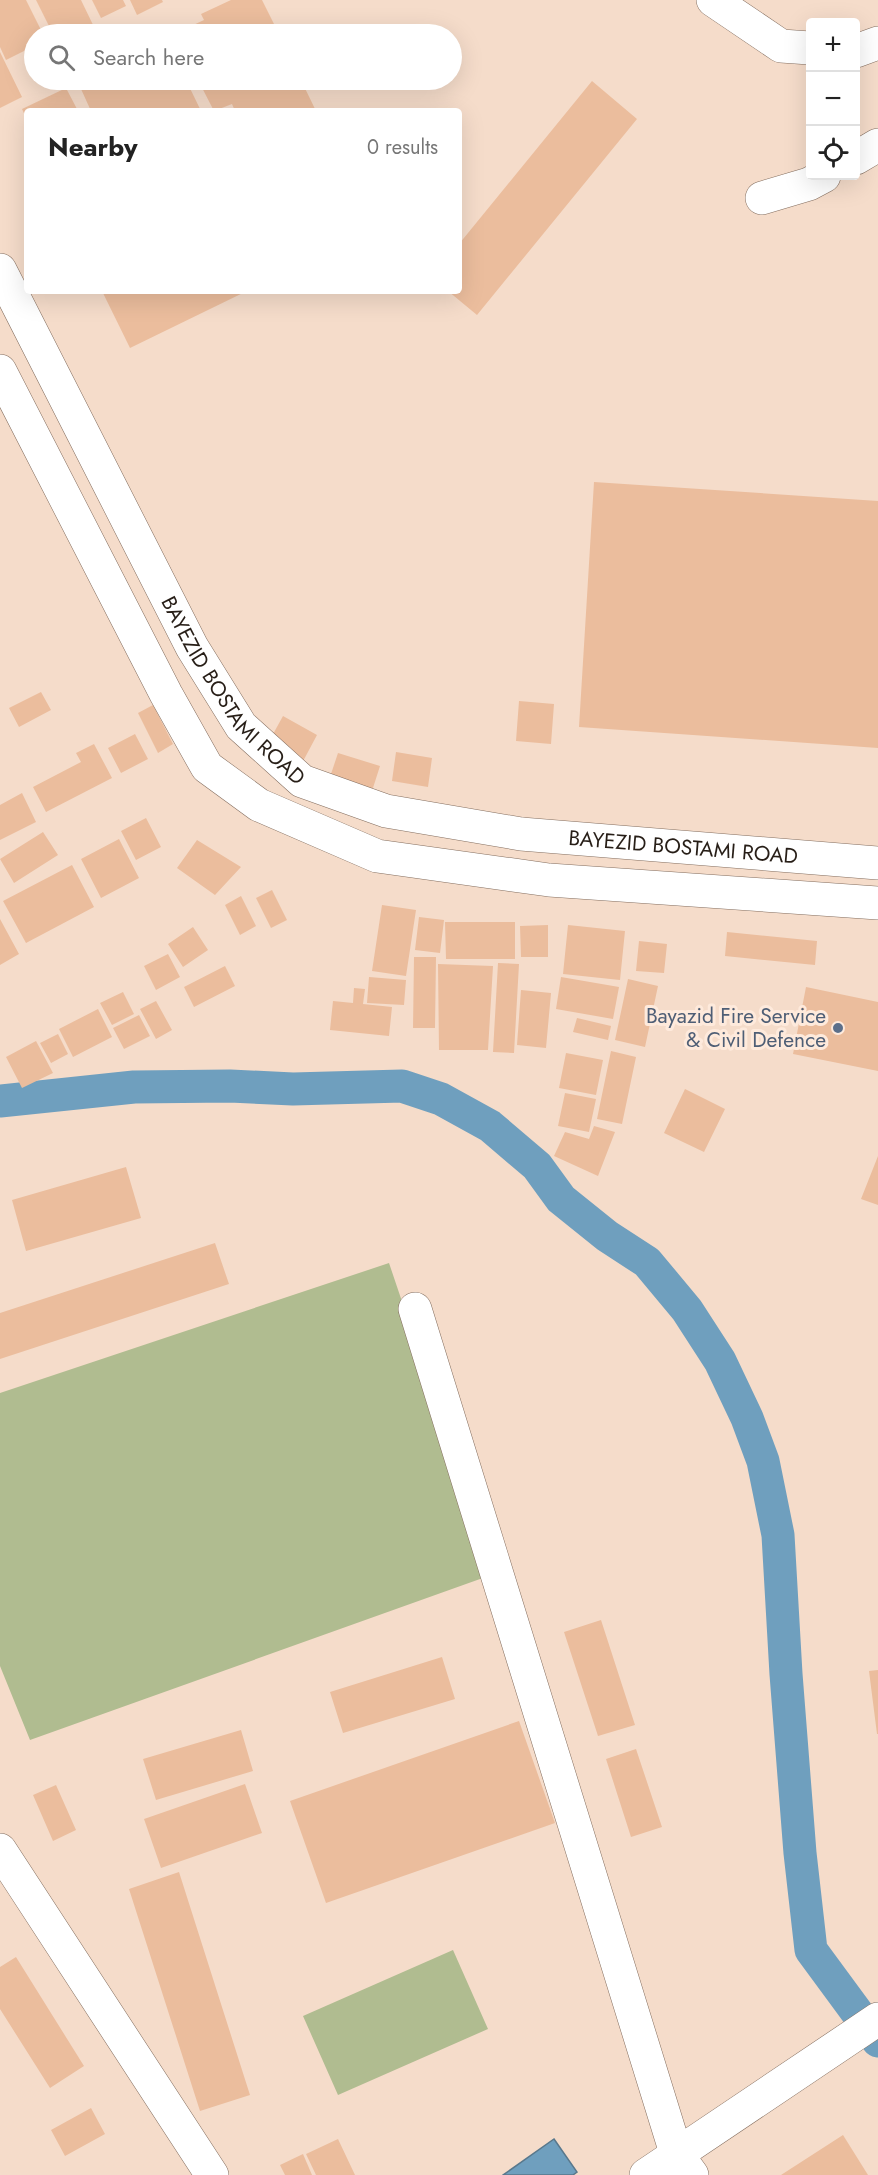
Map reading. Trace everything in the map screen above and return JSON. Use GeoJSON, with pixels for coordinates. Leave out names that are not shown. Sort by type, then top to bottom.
{"type":"FeatureCollection","features":[{"type":"Feature","properties":{"kind":"main road"},"geometry":{"type":"LineString","coordinates":[[713,0],[782,46],[806,48]]}},
{"type":"Feature","properties":{"kind":"main road"},"geometry":{"type":"LineString","coordinates":[[860,49],[878,43]]}},
{"type":"Feature","properties":{"kind":"main road"},"geometry":{"type":"LineString","coordinates":[[860,155],[878,146]]}},
{"type":"Feature","properties":{"kind":"main road"},"geometry":{"type":"LineString","coordinates":[[762,198],[816,180]]}},
{"type":"Feature","properties":{"kind":"main road","name":"BAYEZID BOSTAMI ROAD"},"geometry":{"type":"LineString","coordinates":[[0,270],[192,647],[241,726],[302,781],[386,811],[521,834],[878,863]]}},
{"type":"Feature","properties":{"kind":"main road","name":"BAYEZID BOSTAMI ROAD"},"geometry":{"type":"LineString","coordinates":[[0,371],[166,694],[207,767],[258,805],[376,856],[549,880],[878,903]]}},
{"type":"Feature","properties":{"kind":"main road"},"geometry":{"type":"LineString","coordinates":[[415,1309],[684,2164]]}},
{"type":"Feature","properties":{"kind":"main road"},"geometry":{"type":"LineString","coordinates":[[0,1850],[212,2175]]}},
{"type":"Feature","properties":{"kind":"main road"},"geometry":{"type":"LineString","coordinates":[[646,2175],[684,2164],[849,2036],[878,2019]]}},
{"type":"Feature","properties":{"kind":"green space"},"geometry":{"type":"Polygon","coordinates":[[[389,1263],[494,1574],[30,1740],[0,1666],[0,1393],[389,1263]]]}},
{"type":"Feature","properties":{"kind":"green space"},"geometry":{"type":"Polygon","coordinates":[[[453,1950],[488,2029],[338,2095],[303,2016],[453,1950]]]}},
{"type":"Feature","properties":{"kind":"water"},"geometry":{"type":"Polygon","coordinates":[[[554,2139],[577,2172],[573,2175],[503,2175],[554,2139]]]}},
{"type":"Feature","properties":{"kind":"building"},"geometry":{"type":"Polygon","coordinates":[[[0,0],[26,0],[38,24],[24,24],[24,51],[6,60],[0,47],[0,0]]]}},
{"type":"Feature","properties":{"kind":"building"},"geometry":{"type":"Polygon","coordinates":[[[36,0],[81,0],[93,24],[48,24],[36,0]]]}},
{"type":"Feature","properties":{"kind":"building"},"geometry":{"type":"Polygon","coordinates":[[[92,0],[123,0],[126,6],[101,18],[92,0]]]}},
{"type":"Feature","properties":{"kind":"building"},"geometry":{"type":"Polygon","coordinates":[[[130,0],[162,0],[163,2],[137,15],[130,0]]]}},
{"type":"Feature","properties":{"kind":"building"},"geometry":{"type":"Polygon","coordinates":[[[231,0],[262,0],[274,24],[195,24],[204,20],[201,14],[231,0]]]}},
{"type":"Feature","properties":{"kind":"building"},"geometry":{"type":"Polygon","coordinates":[[[0,52],[22,97],[0,108],[0,52]]]}},
{"type":"Feature","properties":{"kind":"building"},"geometry":{"type":"Polygon","coordinates":[[[592,81],[637,119],[477,315],[452,294],[462,294],[462,240],[592,81]]]}},
{"type":"Feature","properties":{"kind":"building"},"geometry":{"type":"Polygon","coordinates":[[[62,90],[67,90],[76,108],[24,108],[62,90]]]}},
{"type":"Feature","properties":{"kind":"building"},"geometry":{"type":"Polygon","coordinates":[[[81,90],[191,90],[200,108],[90,108],[81,90]]]}},
{"type":"Feature","properties":{"kind":"building"},"geometry":{"type":"Polygon","coordinates":[[[203,90],[306,90],[315,108],[234,108],[232,104],[222,108],[212,108],[203,90]]]}},
{"type":"Feature","properties":{"kind":"building"},"geometry":{"type":"Polygon","coordinates":[[[103,294],[241,294],[130,348],[103,294]]]}},
{"type":"Feature","properties":{"kind":"building"},"geometry":{"type":"Polygon","coordinates":[[[594,482],[878,501],[878,748],[579,727],[594,482]]]}},
{"type":"Feature","properties":{"kind":"building"},"geometry":{"type":"Polygon","coordinates":[[[41,692],[51,710],[19,727],[9,708],[41,692]]]}},
{"type":"Feature","properties":{"kind":"building"},"geometry":{"type":"Polygon","coordinates":[[[519,701],[554,704],[551,744],[516,741],[519,701]]]}},
{"type":"Feature","properties":{"kind":"building"},"geometry":{"type":"Polygon","coordinates":[[[153,705],[173,744],[158,753],[138,713],[153,705]]]}},
{"type":"Feature","properties":{"kind":"building"},"geometry":{"type":"Polygon","coordinates":[[[283,716],[317,735],[301,765],[267,745],[283,716]]]}},
{"type":"Feature","properties":{"kind":"building"},"geometry":{"type":"Polygon","coordinates":[[[135,734],[148,759],[121,773],[108,748],[135,734]]]}},
{"type":"Feature","properties":{"kind":"building"},"geometry":{"type":"Polygon","coordinates":[[[94,744],[112,778],[46,812],[33,787],[81,762],[76,753],[94,744]]]}},
{"type":"Feature","properties":{"kind":"building"},"geometry":{"type":"Polygon","coordinates":[[[396,752],[432,758],[428,787],[392,781],[396,752]]]}},
{"type":"Feature","properties":{"kind":"building"},"geometry":{"type":"Polygon","coordinates":[[[338,753],[380,766],[372,791],[330,777],[338,753]]]}},
{"type":"Feature","properties":{"kind":"building"},"geometry":{"type":"Polygon","coordinates":[[[22,793],[36,822],[0,840],[0,805],[22,793]]]}},
{"type":"Feature","properties":{"kind":"building"},"geometry":{"type":"Polygon","coordinates":[[[146,818],[161,847],[136,860],[121,831],[146,818]]]}},
{"type":"Feature","properties":{"kind":"building"},"geometry":{"type":"Polygon","coordinates":[[[43,832],[58,855],[14,883],[0,859],[43,832]]]}},
{"type":"Feature","properties":{"kind":"building"},"geometry":{"type":"Polygon","coordinates":[[[119,839],[139,878],[101,898],[81,859],[119,839]]]}},
{"type":"Feature","properties":{"kind":"building"},"geometry":{"type":"Polygon","coordinates":[[[197,840],[241,867],[215,895],[177,868],[197,840]]]}},
{"type":"Feature","properties":{"kind":"building"},"geometry":{"type":"Polygon","coordinates":[[[72,865],[94,907],[26,943],[3,901],[72,865]]]}},
{"type":"Feature","properties":{"kind":"building"},"geometry":{"type":"Polygon","coordinates":[[[272,890],[287,920],[271,928],[256,898],[272,890]]]}},
{"type":"Feature","properties":{"kind":"building"},"geometry":{"type":"Polygon","coordinates":[[[241,896],[256,926],[240,935],[225,905],[241,896]]]}},
{"type":"Feature","properties":{"kind":"building"},"geometry":{"type":"Polygon","coordinates":[[[382,905],[416,910],[406,976],[372,971],[382,905]]]}},
{"type":"Feature","properties":{"kind":"building"},"geometry":{"type":"Polygon","coordinates":[[[419,917],[444,920],[440,953],[415,950],[419,917]]]}},
{"type":"Feature","properties":{"kind":"building"},"geometry":{"type":"Polygon","coordinates":[[[0,919],[19,954],[0,965],[0,919]]]}},
{"type":"Feature","properties":{"kind":"building"},"geometry":{"type":"Polygon","coordinates":[[[445,922],[515,922],[515,959],[446,959],[445,922]]]}},
{"type":"Feature","properties":{"kind":"building"},"geometry":{"type":"Polygon","coordinates":[[[548,925],[548,957],[521,957],[520,926],[548,925]]]}},
{"type":"Feature","properties":{"kind":"building"},"geometry":{"type":"Polygon","coordinates":[[[568,925],[625,931],[620,980],[563,974],[568,925]]]}},
{"type":"Feature","properties":{"kind":"building"},"geometry":{"type":"Polygon","coordinates":[[[193,927],[208,950],[183,967],[168,944],[193,927]]]}},
{"type":"Feature","properties":{"kind":"building"},"geometry":{"type":"Polygon","coordinates":[[[727,932],[817,941],[815,965],[725,956],[727,932]]]}},
{"type":"Feature","properties":{"kind":"building"},"geometry":{"type":"Polygon","coordinates":[[[639,941],[667,944],[664,973],[636,971],[639,941]]]}},
{"type":"Feature","properties":{"kind":"building"},"geometry":{"type":"Polygon","coordinates":[[[168,954],[180,977],[156,990],[144,966],[168,954]]]}},
{"type":"Feature","properties":{"kind":"building"},"geometry":{"type":"Polygon","coordinates":[[[414,957],[436,957],[435,1028],[413,1028],[414,957]]]}},
{"type":"Feature","properties":{"kind":"building"},"geometry":{"type":"Polygon","coordinates":[[[498,963],[519,964],[514,1053],[493,1052],[498,963]]]}},
{"type":"Feature","properties":{"kind":"building"},"geometry":{"type":"Polygon","coordinates":[[[438,964],[493,966],[488,1050],[439,1050],[438,964]]]}},
{"type":"Feature","properties":{"kind":"building"},"geometry":{"type":"Polygon","coordinates":[[[225,966],[235,986],[194,1007],[184,987],[225,966]]]}},
{"type":"Feature","properties":{"kind":"building"},"geometry":{"type":"Polygon","coordinates":[[[369,977],[406,980],[404,1005],[367,1003],[369,977]]]}},
{"type":"Feature","properties":{"kind":"building"},"geometry":{"type":"Polygon","coordinates":[[[561,977],[619,987],[613,1019],[556,1009],[561,977]]]}},
{"type":"Feature","properties":{"kind":"building"},"geometry":{"type":"Polygon","coordinates":[[[628,979],[658,986],[645,1047],[615,1040],[628,979]]]}},
{"type":"Feature","properties":{"kind":"building","name":"Bayazid Fire Service & Civil Defence"},"geometry":{"type":"Polygon","coordinates":[[[806,987],[878,1002],[878,1071],[793,1054],[806,987]]]}},
{"type":"Feature","properties":{"kind":"building"},"geometry":{"type":"Polygon","coordinates":[[[354,988],[365,989],[363,1004],[392,1007],[389,1036],[330,1030],[333,1001],[353,1003],[354,988]]]}},
{"type":"Feature","properties":{"kind":"building"},"geometry":{"type":"Polygon","coordinates":[[[521,990],[551,993],[546,1048],[517,1045],[521,990]]]}},
{"type":"Feature","properties":{"kind":"building"},"geometry":{"type":"Polygon","coordinates":[[[123,992],[134,1014],[112,1025],[100,1003],[123,992]]]}},
{"type":"Feature","properties":{"kind":"building"},"geometry":{"type":"Polygon","coordinates":[[[156,1001],[172,1030],[156,1039],[140,1009],[156,1001]]]}},
{"type":"Feature","properties":{"kind":"building"},"geometry":{"type":"Polygon","coordinates":[[[98,1009],[112,1037],[73,1057],[59,1029],[98,1009]]]}},
{"type":"Feature","properties":{"kind":"building"},"geometry":{"type":"Polygon","coordinates":[[[139,1015],[150,1036],[124,1049],[113,1028],[139,1015]]]}},
{"type":"Feature","properties":{"kind":"building"},"geometry":{"type":"Polygon","coordinates":[[[577,1018],[611,1026],[608,1040],[573,1032],[577,1018]]]}},
{"type":"Feature","properties":{"kind":"building"},"geometry":{"type":"Polygon","coordinates":[[[58,1034],[68,1054],[51,1063],[40,1043],[58,1034]]]}},
{"type":"Feature","properties":{"kind":"building"},"geometry":{"type":"Polygon","coordinates":[[[36,1041],[53,1073],[22,1088],[6,1057],[36,1041]]]}},
{"type":"Feature","properties":{"kind":"building"},"geometry":{"type":"Polygon","coordinates":[[[611,1051],[636,1057],[622,1124],[597,1119],[611,1051]]]}},
{"type":"Feature","properties":{"kind":"building"},"geometry":{"type":"Polygon","coordinates":[[[566,1053],[603,1060],[596,1095],[559,1088],[566,1053]]]}},
{"type":"Feature","properties":{"kind":"building"},"geometry":{"type":"Polygon","coordinates":[[[685,1089],[725,1109],[704,1152],[664,1133],[685,1089]]]}},
{"type":"Feature","properties":{"kind":"building"},"geometry":{"type":"Polygon","coordinates":[[[565,1093],[596,1099],[589,1132],[558,1126],[565,1093]]]}},
{"type":"Feature","properties":{"kind":"building"},"geometry":{"type":"Polygon","coordinates":[[[594,1126],[615,1132],[598,1176],[554,1156],[565,1132],[589,1139],[594,1126]]]}},
{"type":"Feature","properties":{"kind":"building"},"geometry":{"type":"Polygon","coordinates":[[[878,1156],[878,1205],[861,1199],[878,1156]]]}},
{"type":"Feature","properties":{"kind":"building"},"geometry":{"type":"Polygon","coordinates":[[[126,1167],[141,1218],[26,1251],[12,1200],[126,1167]]]}},
{"type":"Feature","properties":{"kind":"building"},"geometry":{"type":"Polygon","coordinates":[[[215,1243],[229,1284],[0,1359],[0,1313],[215,1243]]]}},
{"type":"Feature","properties":{"kind":"building"},"geometry":{"type":"Polygon","coordinates":[[[601,1620],[635,1725],[598,1736],[564,1632],[601,1620]]]}},
{"type":"Feature","properties":{"kind":"building"},"geometry":{"type":"Polygon","coordinates":[[[442,1657],[455,1699],[343,1733],[330,1692],[442,1657]]]}},
{"type":"Feature","properties":{"kind":"building"},"geometry":{"type":"Polygon","coordinates":[[[878,1670],[878,1734],[877,1734],[869,1671],[878,1670]]]}},
{"type":"Feature","properties":{"kind":"building"},"geometry":{"type":"Polygon","coordinates":[[[519,1721],[555,1823],[326,1903],[290,1801],[519,1721]]]}},
{"type":"Feature","properties":{"kind":"building"},"geometry":{"type":"Polygon","coordinates":[[[241,1730],[253,1771],[156,1800],[143,1759],[241,1730]]]}},
{"type":"Feature","properties":{"kind":"building"},"geometry":{"type":"Polygon","coordinates":[[[636,1749],[662,1827],[631,1837],[606,1759],[636,1749]]]}},
{"type":"Feature","properties":{"kind":"building"},"geometry":{"type":"Polygon","coordinates":[[[245,1784],[262,1833],[161,1868],[144,1819],[245,1784]]]}},
{"type":"Feature","properties":{"kind":"building"},"geometry":{"type":"Polygon","coordinates":[[[56,1785],[76,1830],[53,1841],[33,1795],[56,1785]]]}},
{"type":"Feature","properties":{"kind":"building"},"geometry":{"type":"Polygon","coordinates":[[[179,1872],[250,2095],[200,2111],[129,1889],[179,1872]]]}},
{"type":"Feature","properties":{"kind":"building"},"geometry":{"type":"Polygon","coordinates":[[[16,1957],[84,2066],[50,2088],[0,2009],[0,1967],[16,1957]]]}},
{"type":"Feature","properties":{"kind":"building"},"geometry":{"type":"Polygon","coordinates":[[[91,2108],[105,2134],[65,2156],[51,2130],[91,2108]]]}},
{"type":"Feature","properties":{"kind":"building"},"geometry":{"type":"Polygon","coordinates":[[[843,2135],[868,2175],[781,2175],[843,2135]]]}},
{"type":"Feature","properties":{"kind":"building"},"geometry":{"type":"Polygon","coordinates":[[[338,2139],[355,2175],[316,2175],[306,2154],[338,2139]]]}},
{"type":"Feature","properties":{"kind":"building"},"geometry":{"type":"Polygon","coordinates":[[[303,2154],[312,2175],[285,2175],[280,2165],[303,2154]]]}},
{"type":"Feature","properties":{"kind":"waterway"},"geometry":{"type":"LineString","coordinates":[[0,1101],[134,1087],[230,1086],[293,1089],[402,1086],[441,1099],[490,1126],[537,1166],[561,1199],[607,1236],[647,1262],[687,1310],[720,1361],[747,1418],[763,1461],[778,1535],[800,1853],[811,1950],[878,2041]]}},
{"type":"Feature","properties":{"kind":"place","name":"Bayazid Fire Service & Civil Defence"},"geometry":{"type":"Point","coordinates":[838,1028]}}]}
